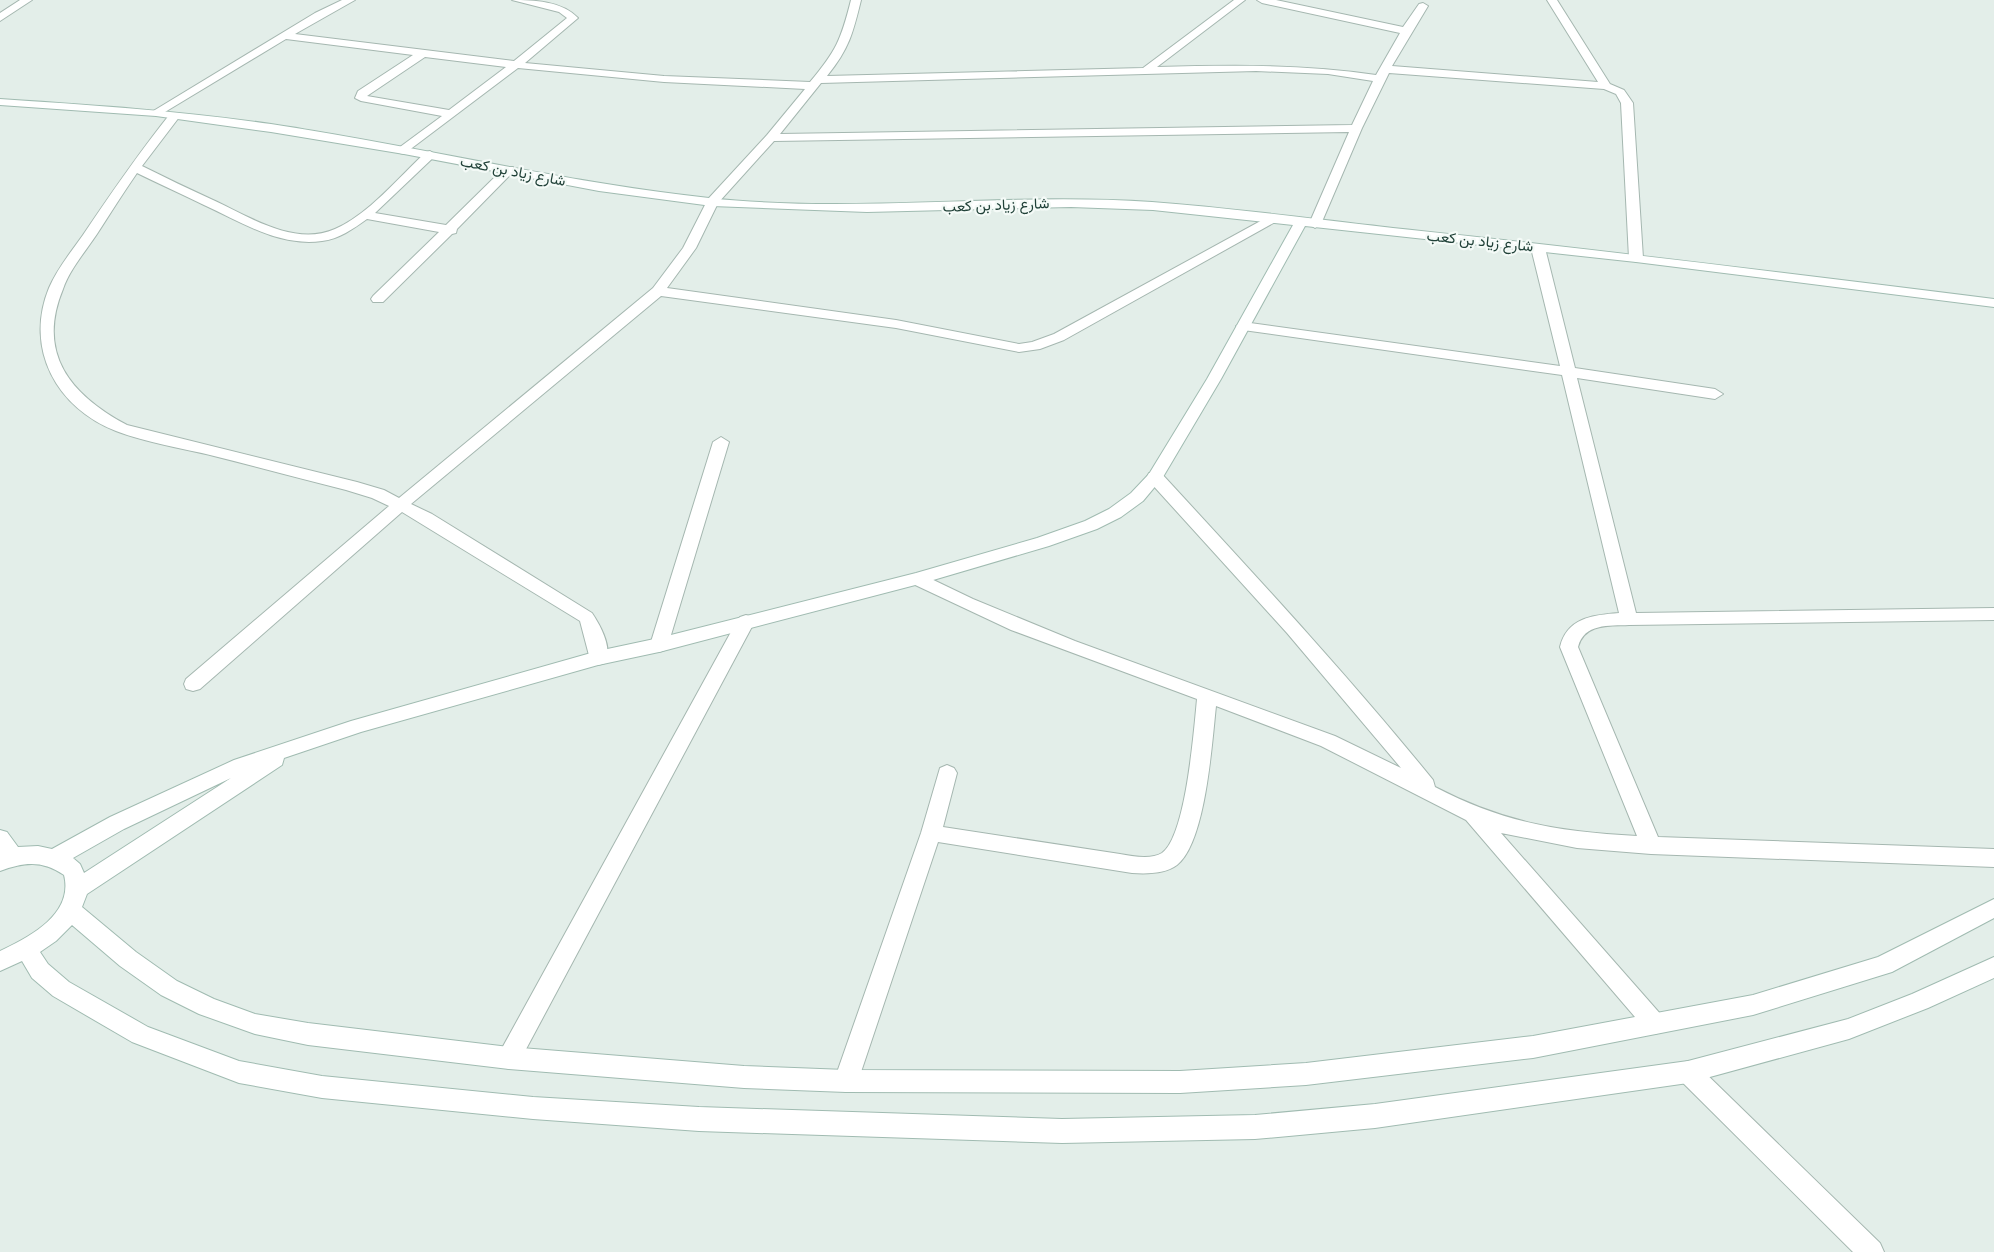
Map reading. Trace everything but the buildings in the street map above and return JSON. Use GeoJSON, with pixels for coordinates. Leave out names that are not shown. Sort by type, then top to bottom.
{"type":"FeatureCollection","features":[{"type":"Feature","properties":{"kind":"street"},"geometry":{"type":"LineString","coordinates":[[0,18],[27,0]]}},
{"type":"Feature","properties":{"kind":"street"},"geometry":{"type":"LineString","coordinates":[[156,113],[319,15],[350,0]]}},
{"type":"Feature","properties":{"kind":"street"},"geometry":{"type":"LineString","coordinates":[[404,150],[573,18],[562,10],[517,0]]}},
{"type":"Feature","properties":{"kind":"street"},"geometry":{"type":"LineString","coordinates":[[193,684],[400,505],[658,291],[688,248],[712,202],[771,138],[817,83],[841,49],[856,0]]}},
{"type":"Feature","properties":{"kind":"street"},"geometry":{"type":"LineString","coordinates":[[1144,72],[1240,0]]}},
{"type":"Feature","properties":{"kind":"street"},"geometry":{"type":"LineString","coordinates":[[1262,0],[1406,31]]}},
{"type":"Feature","properties":{"kind":"street"},"geometry":{"type":"LineString","coordinates":[[1552,0],[1605,86]]}},
{"type":"Feature","properties":{"kind":"street"},"geometry":{"type":"LineString","coordinates":[[57,857],[168,798],[241,765],[358,726],[598,658],[659,645],[917,579],[1044,542],[1091,525],[1115,513],[1137,497],[1155,477],[1243,326],[1307,224],[1382,74],[1423,6]]}},
{"type":"Feature","properties":{"kind":"street"},"geometry":{"type":"LineString","coordinates":[[286,36],[422,54],[664,79],[817,83],[1256,68],[1605,86],[1620,92],[1627,103],[1636,258]]}},
{"type":"Feature","properties":{"kind":"street"},"geometry":{"type":"LineString","coordinates":[[422,54],[362,93],[361,98],[450,114]]}},
{"type":"Feature","properties":{"kind":"street","name":"شارع زياد بن كعب"},"geometry":{"type":"LineString","coordinates":[[0,102],[156,113],[404,150],[599,187],[712,202],[775,206],[889,208],[1110,204],[1636,258],[1994,303]]}},
{"type":"Feature","properties":{"kind":"street"},"geometry":{"type":"LineString","coordinates":[[174,116],[134,166],[55,289],[47,320],[47,345],[56,374],[82,405],[98,417],[122,428],[351,486],[378,494],[426,518],[586,617],[596,639],[598,658]]}},
{"type":"Feature","properties":{"kind":"street"},"geometry":{"type":"LineString","coordinates":[[771,138],[1356,128]]}},
{"type":"Feature","properties":{"kind":"street"},"geometry":{"type":"LineString","coordinates":[[134,166],[254,224],[288,235],[312,238],[326,237],[340,231],[363,215],[430,155]]}},
{"type":"Feature","properties":{"kind":"street"},"geometry":{"type":"LineString","coordinates":[[378,300],[509,170]]}},
{"type":"Feature","properties":{"kind":"street"},"geometry":{"type":"LineString","coordinates":[[363,215],[451,230]]}},
{"type":"Feature","properties":{"kind":"street"},"geometry":{"type":"LineString","coordinates":[[658,291],[896,324],[1019,348],[1035,346],[1059,337],[1271,221]]}},
{"type":"Feature","properties":{"kind":"street"},"geometry":{"type":"LineString","coordinates":[[1538,248],[1629,619]]}},
{"type":"Feature","properties":{"kind":"street"},"geometry":{"type":"LineString","coordinates":[[1243,326],[1715,394]]}},
{"type":"Feature","properties":{"kind":"street"},"geometry":{"type":"LineString","coordinates":[[659,645],[721,442]]}},
{"type":"Feature","properties":{"kind":"street"},"geometry":{"type":"LineString","coordinates":[[1155,477],[1298,631],[1431,792]]}},
{"type":"Feature","properties":{"kind":"street"},"geometry":{"type":"LineString","coordinates":[[917,579],[958,601],[1040,636],[1346,748],[1472,814],[1520,831],[1573,840],[1651,846],[1994,858]]}},
{"type":"Feature","properties":{"kind":"street"},"geometry":{"type":"LineString","coordinates":[[1651,846],[1569,647],[1570,639],[1579,626],[1589,622],[1629,619],[1994,614]]}},
{"type":"Feature","properties":{"kind":"street"},"geometry":{"type":"LineString","coordinates":[[509,1058],[746,621]]}},
{"type":"Feature","properties":{"kind":"street"},"geometry":{"type":"LineString","coordinates":[[931,833],[1120,863],[1148,865],[1170,859],[1183,843],[1191,817],[1207,697]]}},
{"type":"Feature","properties":{"kind":"street"},"geometry":{"type":"LineString","coordinates":[[0,962],[27,950],[52,932],[73,900],[292,748]]}},
{"type":"Feature","properties":{"kind":"street"},"geometry":{"type":"LineString","coordinates":[[846,1081],[931,833],[947,773]]}},
{"type":"Feature","properties":{"kind":"street"},"geometry":{"type":"LineString","coordinates":[[1472,814],[1655,1024]]}},
{"type":"Feature","properties":{"kind":"street"},"geometry":{"type":"LineString","coordinates":[[0,838],[7,859],[35,854],[57,857],[73,870],[73,900],[128,959],[169,988],[207,1007],[255,1024],[308,1034],[509,1058],[744,1077],[846,1081],[1180,1082],[1306,1074],[1533,1047],[1753,1005],[1884,965],[1994,908]]}},
{"type":"Feature","properties":{"kind":"street"},"geometry":{"type":"LineString","coordinates":[[27,950],[40,971],[61,989],[140,1035],[239,1072],[322,1086],[545,1108],[699,1119],[1062,1131],[1255,1127],[1375,1116],[1688,1072],[1849,1029],[1920,1001],[1994,967]]}},
{"type":"Feature","properties":{"kind":"street"},"geometry":{"type":"LineString","coordinates":[[1688,1072],[1871,1252]]}}]}
